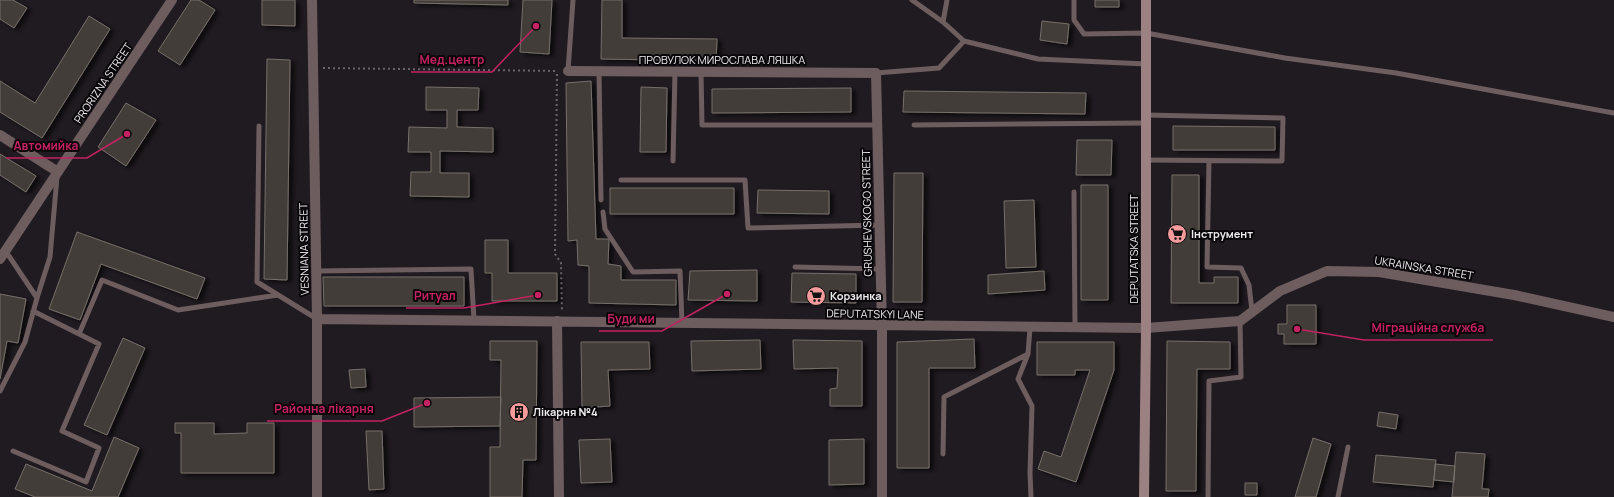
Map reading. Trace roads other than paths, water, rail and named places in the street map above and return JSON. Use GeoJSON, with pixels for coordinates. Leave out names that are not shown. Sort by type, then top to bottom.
{"type":"FeatureCollection","features":[{"type":"Feature","properties":{"kind":"street","name":"PRORIZNA STREET"},"geometry":{"type":"LineString","coordinates":[[4,256],[172,0]]}},
{"type":"Feature","properties":{"kind":"street","name":"VESNIANA STREET"},"geometry":{"type":"LineString","coordinates":[[312,0],[317,319],[317,497]]}},
{"type":"Feature","properties":{"kind":"street","name":"DEPUTATSKA STREET"},"geometry":{"type":"LineString","coordinates":[[1144,497],[1146,328],[1146,0]]}},
{"type":"Feature","properties":{"kind":"street","name":"ПРОВУЛОК МИРОСЛАВА ЛЯШКА"},"geometry":{"type":"LineString","coordinates":[[568,71],[876,72]]}},
{"type":"Feature","properties":{"kind":"street","name":"GRUSHEVSKOGO STREET"},"geometry":{"type":"LineString","coordinates":[[876,72],[882,326],[882,497]]}},
{"type":"Feature","properties":{"kind":"street"},"geometry":{"type":"LineString","coordinates":[[0,136],[58,172]]}},
{"type":"Feature","properties":{"kind":"street","name":"UKRAINSKA STREET"},"geometry":{"type":"LineString","coordinates":[[1240,321],[1280,291],[1327,271],[1379,272],[1514,295],[1614,317]]}},
{"type":"Feature","properties":{"kind":"street","name":"DEPUTATSKYI LANE"},"geometry":{"type":"LineString","coordinates":[[317,319],[1030,328],[1146,328]]}},
{"type":"Feature","properties":{"kind":"street"},"geometry":{"type":"LineString","coordinates":[[559,497],[560,321]]}},
{"type":"Feature","properties":{"kind":"street"},"geometry":{"type":"LineString","coordinates":[[1146,328],[1240,321]]}},
{"type":"Feature","properties":{"kind":"lane"},"geometry":{"type":"LineString","coordinates":[[568,71],[574,0]]}},
{"type":"Feature","properties":{"kind":"lane"},"geometry":{"type":"LineString","coordinates":[[912,0],[943,22],[964,41],[1038,60],[1146,64]]}},
{"type":"Feature","properties":{"kind":"lane"},"geometry":{"type":"LineString","coordinates":[[943,22],[947,0]]}},
{"type":"Feature","properties":{"kind":"lane"},"geometry":{"type":"LineString","coordinates":[[1074,0],[1074,20],[1084,34],[1146,33],[1285,58],[1396,73],[1614,113]]}},
{"type":"Feature","properties":{"kind":"lane"},"geometry":{"type":"LineString","coordinates":[[876,72],[939,68],[964,41]]}},
{"type":"Feature","properties":{"kind":"lane"},"geometry":{"type":"LineString","coordinates":[[599,71],[601,200]]}},
{"type":"Feature","properties":{"kind":"lane"},"geometry":{"type":"LineString","coordinates":[[673,161],[675,72]]}},
{"type":"Feature","properties":{"kind":"lane"},"geometry":{"type":"LineString","coordinates":[[700,72],[702,125],[877,125]]}},
{"type":"Feature","properties":{"kind":"lane"},"geometry":{"type":"LineString","coordinates":[[914,125],[1146,119],[1283,118],[1282,161],[1146,160]]}},
{"type":"Feature","properties":{"kind":"lane"},"geometry":{"type":"LineString","coordinates":[[259,126],[257,282],[317,319]]}},
{"type":"Feature","properties":{"kind":"lane"},"geometry":{"type":"LineString","coordinates":[[1209,161],[1208,267],[1241,268],[1249,285],[1252,311]]}},
{"type":"Feature","properties":{"kind":"lane"},"geometry":{"type":"LineString","coordinates":[[0,391],[25,342],[50,257],[58,172]]}},
{"type":"Feature","properties":{"kind":"lane"},"geometry":{"type":"LineString","coordinates":[[621,180],[745,180],[748,228],[880,225]]}},
{"type":"Feature","properties":{"kind":"lane"},"geometry":{"type":"LineString","coordinates":[[1074,192],[1075,328]]}},
{"type":"Feature","properties":{"kind":"lane"},"geometry":{"type":"LineString","coordinates":[[602,212],[605,229],[633,272],[680,271],[682,323]]}},
{"type":"Feature","properties":{"kind":"lane"},"geometry":{"type":"LineString","coordinates":[[4,256],[37,298]]}},
{"type":"Feature","properties":{"kind":"lane"},"geometry":{"type":"LineString","coordinates":[[795,267],[881,268]]}},
{"type":"Feature","properties":{"kind":"lane"},"geometry":{"type":"LineString","coordinates":[[316,271],[471,270],[474,320]]}},
{"type":"Feature","properties":{"kind":"lane"},"geometry":{"type":"LineString","coordinates":[[79,334],[102,280],[178,310],[278,295]]}},
{"type":"Feature","properties":{"kind":"lane"},"geometry":{"type":"LineString","coordinates":[[13,451],[86,482],[99,448],[62,431],[99,344],[33,311]]}},
{"type":"Feature","properties":{"kind":"lane"},"geometry":{"type":"LineString","coordinates":[[1208,497],[1209,380],[1241,377],[1240,321]]}},
{"type":"Feature","properties":{"kind":"lane"},"geometry":{"type":"LineString","coordinates":[[1030,328],[1028,354],[1018,379],[1032,406],[1030,473],[1031,497]]}},
{"type":"Feature","properties":{"kind":"lane"},"geometry":{"type":"LineString","coordinates":[[943,454],[944,397],[1028,354]]}},
{"type":"Feature","properties":{"kind":"lane"},"geometry":{"type":"LineString","coordinates":[[1338,497],[1348,447]]}},
{"type":"Feature","properties":{"kind":"place","name":"Мед.центр"},"geometry":{"type":"Point","coordinates":[536,26]}},
{"type":"Feature","properties":{"kind":"place","name":"Автомийка"},"geometry":{"type":"Point","coordinates":[127,134]}},
{"type":"Feature","properties":{"kind":"place","name":"Інструмент"},"geometry":{"type":"Point","coordinates":[1177,234]}},
{"type":"Feature","properties":{"kind":"place","name":"Буди ми"},"geometry":{"type":"Point","coordinates":[727,294]}},
{"type":"Feature","properties":{"kind":"place","name":"Ритуал"},"geometry":{"type":"Point","coordinates":[538,295]}},
{"type":"Feature","properties":{"kind":"place","name":"Корзинка"},"geometry":{"type":"Point","coordinates":[816,296]}},
{"type":"Feature","properties":{"kind":"place","name":"Міграційна служба"},"geometry":{"type":"Point","coordinates":[1297,329]}},
{"type":"Feature","properties":{"kind":"place","name":"Районна лікарня"},"geometry":{"type":"Point","coordinates":[427,403]}},
{"type":"Feature","properties":{"kind":"place","name":"Лікарня №4"},"geometry":{"type":"Point","coordinates":[519,412]}}]}
